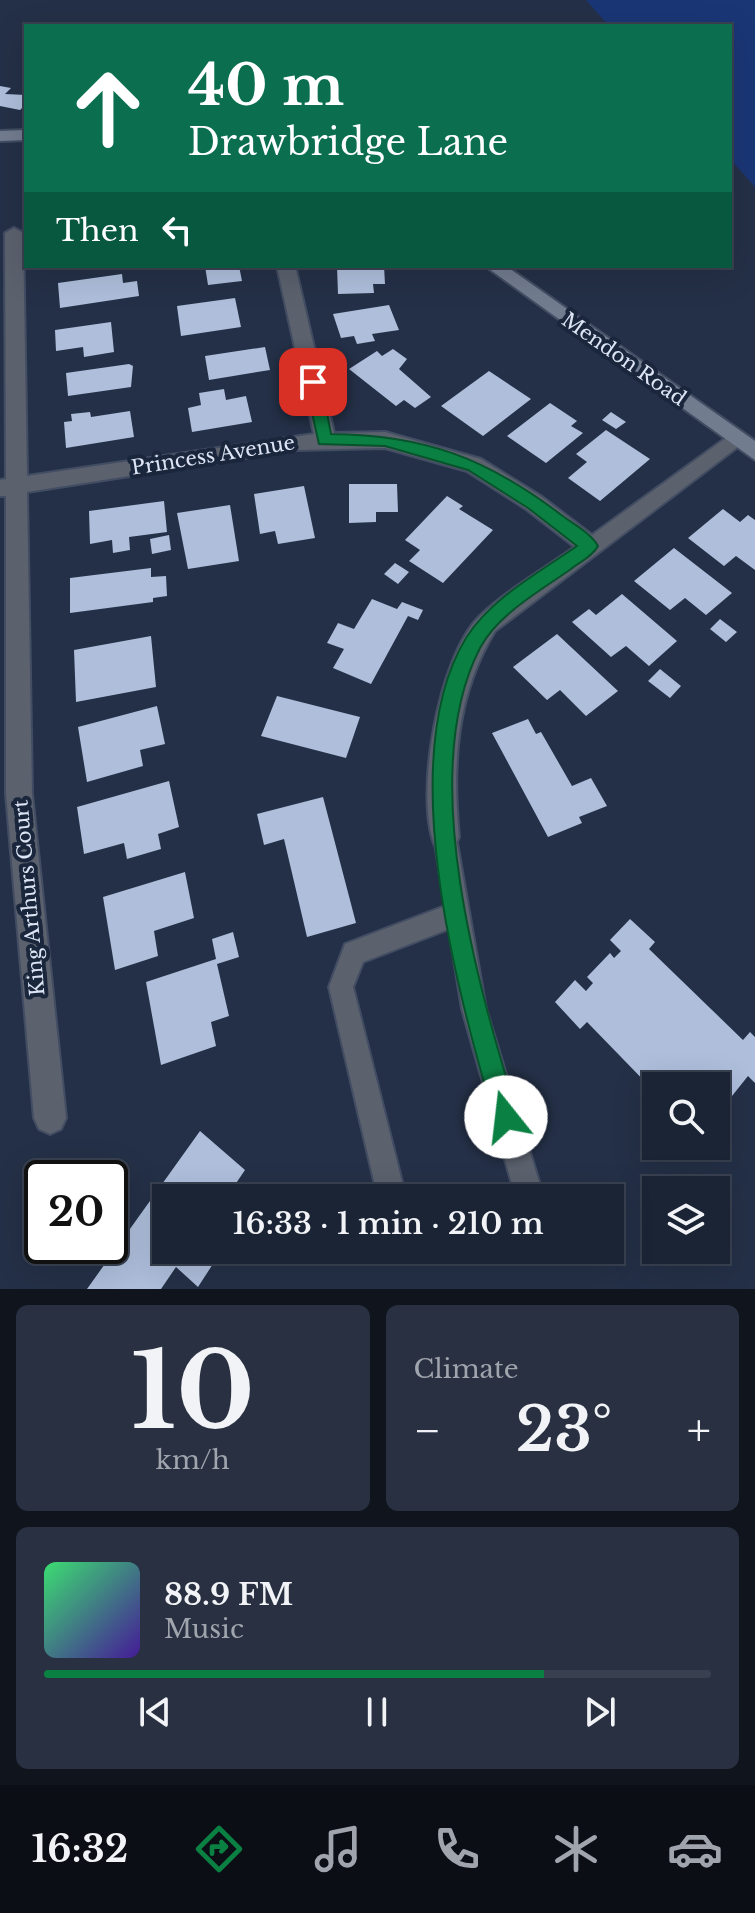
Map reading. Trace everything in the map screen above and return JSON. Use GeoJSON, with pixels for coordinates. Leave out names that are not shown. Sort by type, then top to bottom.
{"type":"FeatureCollection","features":[{"type":"Feature","properties":{"kind":"street"},"geometry":{"type":"LineString","coordinates":[[0,136],[24,135]]}},
{"type":"Feature","properties":{"kind":"street","name":"King Arthurs Court"},"geometry":{"type":"LineString","coordinates":[[14,233],[7,487],[19,794],[50,1118]]}},
{"type":"Feature","properties":{"kind":"street"},"geometry":{"type":"LineString","coordinates":[[286,268],[325,439]]}},
{"type":"Feature","properties":{"kind":"street","name":"Mendon Road"},"geometry":{"type":"LineString","coordinates":[[497,268],[746,446]]}},
{"type":"Feature","properties":{"kind":"street","name":"Princess Avenue"},"geometry":{"type":"LineString","coordinates":[[7,487],[325,439],[385,440],[474,465],[534,503],[590,546]]}},
{"type":"Feature","properties":{"kind":"street"},"geometry":{"type":"LineString","coordinates":[[445,837],[441,783],[444,749],[462,665],[487,624],[590,546],[746,446]]}},
{"type":"Feature","properties":{"kind":"lane"},"geometry":{"type":"LineString","coordinates":[[445,837],[474,1009],[526,1184]]}},
{"type":"Feature","properties":{"kind":"lane"},"geometry":{"type":"LineString","coordinates":[[389,1184],[341,987],[354,953],[456,914]]}},
{"type":"Feature","properties":{"kind":"shaded area"},"geometry":{"type":"Polygon","coordinates":[[[586,0],[755,0],[755,187],[732,161],[732,24],[607,24],[586,0]]]}},
{"type":"Feature","properties":{"kind":"building"},"geometry":{"type":"Polygon","coordinates":[[[0,86],[11,88],[5,94],[24,95],[24,106],[20,110],[0,106],[0,86]]]}},
{"type":"Feature","properties":{"kind":"building"},"geometry":{"type":"Polygon","coordinates":[[[205,268],[239,268],[242,281],[208,285],[205,268]]]}},
{"type":"Feature","properties":{"kind":"building"},"geometry":{"type":"Polygon","coordinates":[[[337,268],[384,268],[385,284],[373,284],[374,293],[338,294],[337,268]]]}},
{"type":"Feature","properties":{"kind":"building"},"geometry":{"type":"Polygon","coordinates":[[[122,274],[123,283],[137,281],[139,296],[60,308],[58,283],[122,274]]]}},
{"type":"Feature","properties":{"kind":"building"},"geometry":{"type":"Polygon","coordinates":[[[235,298],[241,327],[181,336],[177,306],[235,298]]]}},
{"type":"Feature","properties":{"kind":"building"},"geometry":{"type":"Polygon","coordinates":[[[389,305],[399,330],[372,334],[375,341],[357,344],[354,336],[341,338],[333,314],[389,305]]]}},
{"type":"Feature","properties":{"kind":"building"},"geometry":{"type":"Polygon","coordinates":[[[111,322],[114,352],[84,357],[83,347],[56,351],[55,330],[111,322]]]}},
{"type":"Feature","properties":{"kind":"building"},"geometry":{"type":"Polygon","coordinates":[[[265,347],[270,370],[209,380],[205,356],[265,347]]]}},
{"type":"Feature","properties":{"kind":"building"},"geometry":{"type":"Polygon","coordinates":[[[393,349],[407,359],[399,369],[431,397],[415,408],[404,400],[396,406],[349,369],[377,351],[382,356],[393,349]]]}},
{"type":"Feature","properties":{"kind":"building"},"geometry":{"type":"Polygon","coordinates":[[[129,364],[133,366],[131,387],[68,396],[66,373],[129,364]]]}},
{"type":"Feature","properties":{"kind":"building"},"geometry":{"type":"Polygon","coordinates":[[[489,371],[531,399],[483,436],[441,406],[489,371]]]}},
{"type":"Feature","properties":{"kind":"building"},"geometry":{"type":"Polygon","coordinates":[[[224,389],[226,400],[246,396],[252,422],[192,432],[188,408],[201,405],[199,393],[224,389]]]}},
{"type":"Feature","properties":{"kind":"building"},"geometry":{"type":"Polygon","coordinates":[[[550,403],[577,421],[571,426],[583,433],[546,463],[507,436],[550,403]]]}},
{"type":"Feature","properties":{"kind":"building"},"geometry":{"type":"Polygon","coordinates":[[[130,411],[134,437],[66,448],[64,422],[72,421],[71,414],[90,412],[91,417],[130,411]]]}},
{"type":"Feature","properties":{"kind":"building"},"geometry":{"type":"Polygon","coordinates":[[[611,412],[626,422],[616,429],[602,420],[611,412]]]}},
{"type":"Feature","properties":{"kind":"building"},"geometry":{"type":"Polygon","coordinates":[[[606,430],[650,459],[600,501],[568,478],[587,462],[576,454],[606,430]]]}},
{"type":"Feature","properties":{"kind":"building"},"geometry":{"type":"Polygon","coordinates":[[[349,484],[397,484],[398,512],[376,512],[376,522],[349,523],[349,484]]]}},
{"type":"Feature","properties":{"kind":"building"},"geometry":{"type":"Polygon","coordinates":[[[304,486],[315,538],[278,544],[275,531],[260,534],[254,494],[304,486]]]}},
{"type":"Feature","properties":{"kind":"building"},"geometry":{"type":"Polygon","coordinates":[[[447,496],[463,506],[459,509],[493,530],[443,583],[409,561],[420,550],[405,540],[447,496]]]}},
{"type":"Feature","properties":{"kind":"building"},"geometry":{"type":"Polygon","coordinates":[[[164,501],[167,532],[129,537],[130,550],[113,553],[112,540],[90,544],[89,511],[164,501]]]}},
{"type":"Feature","properties":{"kind":"building"},"geometry":{"type":"Polygon","coordinates":[[[230,505],[239,561],[188,569],[177,513],[230,505]]]}},
{"type":"Feature","properties":{"kind":"building"},"geometry":{"type":"Polygon","coordinates":[[[723,509],[740,522],[748,515],[755,520],[755,570],[736,556],[724,566],[688,538],[723,509]]]}},
{"type":"Feature","properties":{"kind":"building"},"geometry":{"type":"Polygon","coordinates":[[[169,535],[171,550],[152,554],[150,539],[169,535]]]}},
{"type":"Feature","properties":{"kind":"building"},"geometry":{"type":"Polygon","coordinates":[[[674,548],[732,593],[706,615],[685,598],[670,610],[634,581],[674,548]]]}},
{"type":"Feature","properties":{"kind":"building"},"geometry":{"type":"Polygon","coordinates":[[[395,563],[409,572],[398,584],[384,574],[395,563]]]}},
{"type":"Feature","properties":{"kind":"building"},"geometry":{"type":"Polygon","coordinates":[[[151,568],[151,577],[166,576],[167,596],[153,598],[153,602],[70,613],[70,578],[151,568]]]}},
{"type":"Feature","properties":{"kind":"building"},"geometry":{"type":"Polygon","coordinates":[[[622,594],[677,641],[649,666],[626,646],[611,657],[572,622],[589,609],[596,615],[622,594]]]}},
{"type":"Feature","properties":{"kind":"building"},"geometry":{"type":"Polygon","coordinates":[[[372,599],[397,609],[402,602],[423,610],[418,620],[408,616],[371,684],[333,668],[344,649],[327,643],[338,623],[354,629],[372,599]]]}},
{"type":"Feature","properties":{"kind":"building"},"geometry":{"type":"Polygon","coordinates":[[[720,619],[737,632],[726,642],[710,629],[720,619]]]}},
{"type":"Feature","properties":{"kind":"building"},"geometry":{"type":"Polygon","coordinates":[[[557,634],[618,691],[586,716],[560,690],[547,700],[513,667],[557,634]]]}},
{"type":"Feature","properties":{"kind":"building"},"geometry":{"type":"Polygon","coordinates":[[[151,636],[156,687],[76,702],[74,650],[151,636]]]}},
{"type":"Feature","properties":{"kind":"building"},"geometry":{"type":"Polygon","coordinates":[[[660,669],[681,686],[670,698],[648,681],[660,669]]]}},
{"type":"Feature","properties":{"kind":"building"},"geometry":{"type":"Polygon","coordinates":[[[277,696],[360,717],[346,758],[261,736],[277,696]]]}},
{"type":"Feature","properties":{"kind":"building"},"geometry":{"type":"Polygon","coordinates":[[[157,706],[165,744],[140,750],[143,766],[87,782],[78,727],[157,706]]]}},
{"type":"Feature","properties":{"kind":"building"},"geometry":{"type":"Polygon","coordinates":[[[528,719],[536,734],[541,732],[572,786],[591,778],[607,806],[579,817],[582,823],[548,837],[492,733],[528,719]]]}},
{"type":"Feature","properties":{"kind":"building"},"geometry":{"type":"Polygon","coordinates":[[[169,781],[179,827],[158,834],[161,849],[127,859],[124,843],[84,854],[77,807],[169,781]]]}},
{"type":"Feature","properties":{"kind":"building"},"geometry":{"type":"Polygon","coordinates":[[[323,797],[356,923],[307,937],[284,839],[264,845],[257,814],[323,797]]]}},
{"type":"Feature","properties":{"kind":"building"},"geometry":{"type":"Polygon","coordinates":[[[185,872],[194,918],[154,931],[158,956],[115,970],[103,897],[185,872]]]}},
{"type":"Feature","properties":{"kind":"building"},"geometry":{"type":"Polygon","coordinates":[[[630,919],[655,942],[649,949],[743,1040],[750,1032],[755,1037],[755,1083],[748,1076],[730,1098],[730,1072],[642,1072],[642,1079],[587,1022],[580,1029],[555,1002],[575,980],[586,991],[593,983],[587,977],[610,953],[614,958],[621,951],[610,940],[630,919]]]}},
{"type":"Feature","properties":{"kind":"building"},"geometry":{"type":"Polygon","coordinates":[[[233,932],[239,957],[217,964],[229,1016],[211,1022],[216,1046],[161,1065],[146,982],[216,959],[212,939],[233,932]]]}},
{"type":"Feature","properties":{"kind":"building"},"geometry":{"type":"Polygon","coordinates":[[[200,1131],[245,1170],[236,1184],[162,1184],[200,1131]]]}},
{"type":"Feature","properties":{"kind":"building"},"geometry":{"type":"Polygon","coordinates":[[[152,1198],[152,1264],[213,1264],[198,1287],[176,1267],[161,1289],[87,1289],[105,1264],[128,1264],[128,1232],[152,1198]]]}},
{"type":"Feature","properties":{"kind":"route"},"geometry":{"type":"LineString","coordinates":[[313,382],[325,439],[385,440],[474,465],[534,503],[590,546],[512,602],[487,624],[472,644],[455,691],[444,749],[442,810],[461,950],[474,1009],[506,1117]]}}]}
